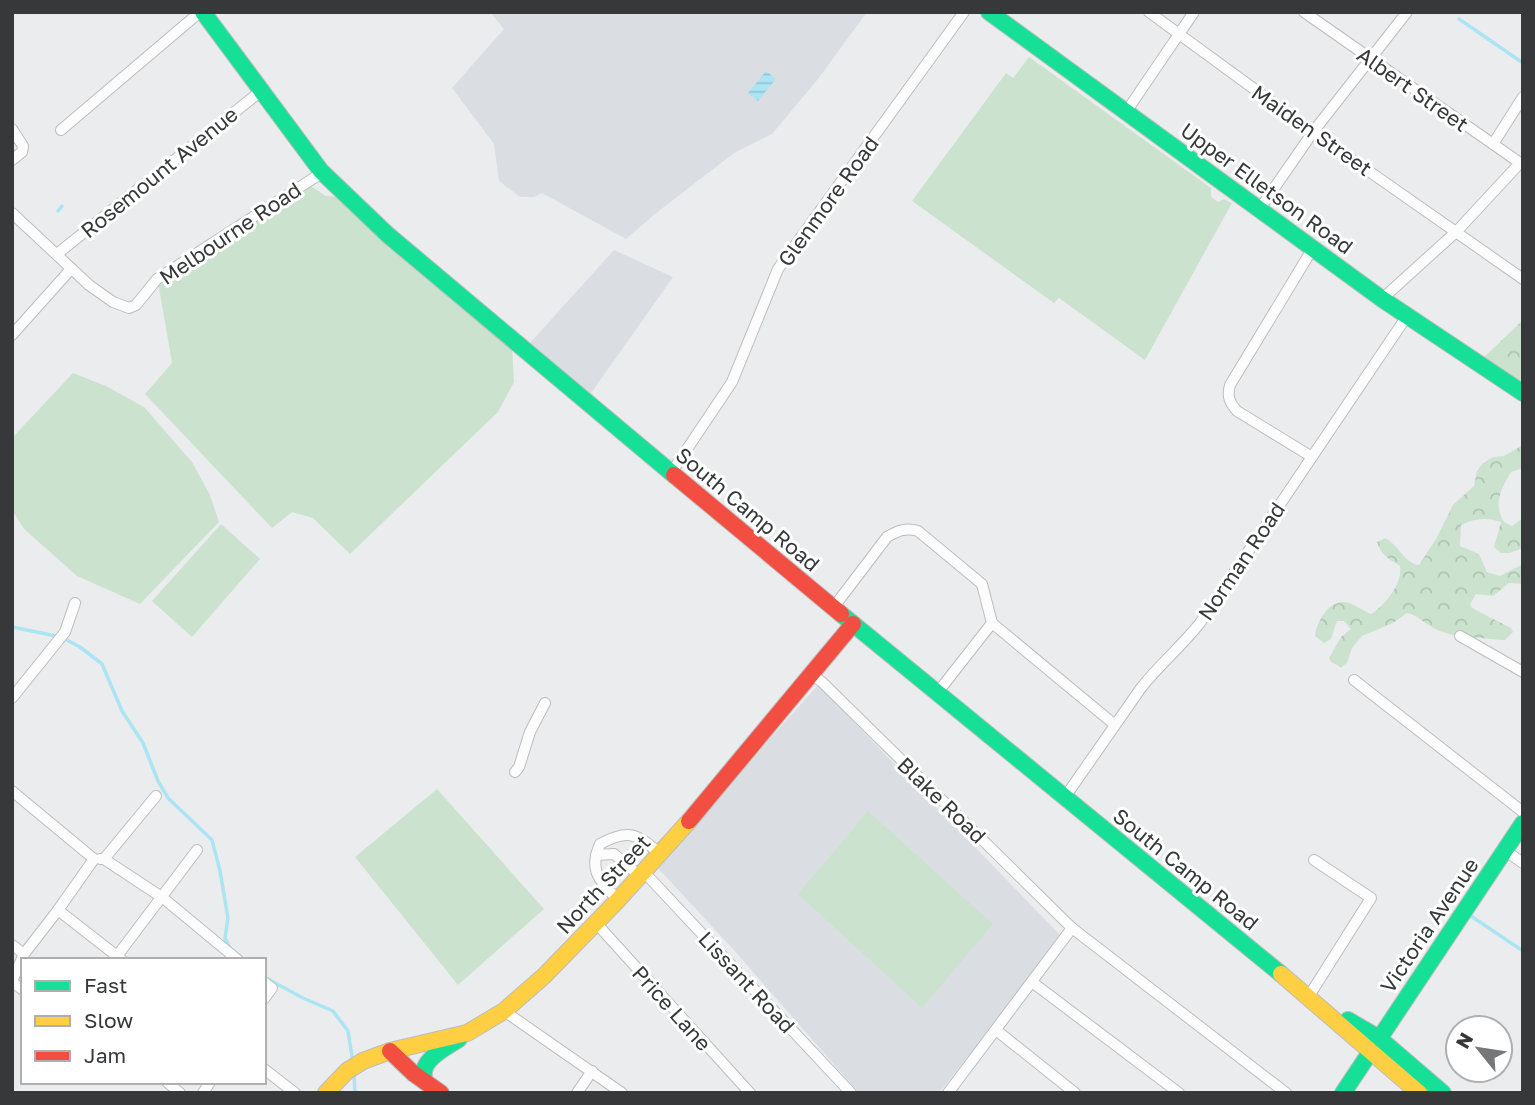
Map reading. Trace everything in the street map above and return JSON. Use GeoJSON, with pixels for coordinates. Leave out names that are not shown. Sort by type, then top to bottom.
{"type":"FeatureCollection","features":[{"type":"Feature","properties":{"kind":"main road","name":"South Camp Road"},"geometry":{"type":"LineString","coordinates":[[202,12],[321,171],[388,235],[833,608],[1309,996],[1443,1093]]}},
{"type":"Feature","properties":{"kind":"main road","name":"Upper Elletson Road"},"geometry":{"type":"LineString","coordinates":[[989,12],[1382,299],[1523,393]]}},
{"type":"Feature","properties":{"kind":"main road","name":"North Street"},"geometry":{"type":"LineString","coordinates":[[326,1093],[347,1072],[363,1061],[390,1051],[467,1033],[504,1011],[544,976],[660,854],[853,624]]}},
{"type":"Feature","properties":{"kind":"main road","name":"Victoria Avenue"},"geometry":{"type":"LineString","coordinates":[[1343,1093],[1523,823]]}},
{"type":"Feature","properties":{"kind":"main road"},"geometry":{"type":"LineString","coordinates":[[425,1082],[422,1073],[427,1062],[467,1033]]}},
{"type":"Feature","properties":{"kind":"main road","name":"South Camp Road"},"geometry":{"type":"LineString","coordinates":[[1374,1044],[1419,1093]]}},
{"type":"Feature","properties":{"kind":"main road"},"geometry":{"type":"LineString","coordinates":[[390,1051],[441,1093]]}},
{"type":"Feature","properties":{"kind":"street"},"geometry":{"type":"LineString","coordinates":[[61,131],[202,12]]}},
{"type":"Feature","properties":{"kind":"street","name":"Glenmore Road"},"geometry":{"type":"LineString","coordinates":[[671,473],[732,382],[778,269],[964,12]]}},
{"type":"Feature","properties":{"kind":"street","name":"Maiden Street"},"geometry":{"type":"LineString","coordinates":[[1149,12],[1313,132],[1523,279]]}},
{"type":"Feature","properties":{"kind":"street"},"geometry":{"type":"LineString","coordinates":[[1126,111],[1194,12]]}},
{"type":"Feature","properties":{"kind":"street","name":"Albert Street"},"geometry":{"type":"LineString","coordinates":[[1304,12],[1321,18],[1370,58],[1521,164]]}},
{"type":"Feature","properties":{"kind":"street"},"geometry":{"type":"LineString","coordinates":[[1259,210],[1313,132],[1407,12]]}},
{"type":"Feature","properties":{"kind":"street","name":"Rosemount Avenue"},"geometry":{"type":"LineString","coordinates":[[57,254],[261,91]]}},
{"type":"Feature","properties":{"kind":"street"},"geometry":{"type":"LineString","coordinates":[[1493,144],[1523,97]]}},
{"type":"Feature","properties":{"kind":"street"},"geometry":{"type":"LineString","coordinates":[[12,129],[23,146],[22,152],[12,160]]}},
{"type":"Feature","properties":{"kind":"street"},"geometry":{"type":"LineString","coordinates":[[1382,299],[1457,231],[1521,164]]}},
{"type":"Feature","properties":{"kind":"street","name":"Melbourne Road"},"geometry":{"type":"LineString","coordinates":[[12,213],[71,269],[105,296],[122,307],[129,308],[136,305],[157,279],[321,171]]}},
{"type":"Feature","properties":{"kind":"street"},"geometry":{"type":"LineString","coordinates":[[1312,457],[1237,411],[1227,394],[1313,248]]}},
{"type":"Feature","properties":{"kind":"street"},"geometry":{"type":"LineString","coordinates":[[12,335],[71,269]]}},
{"type":"Feature","properties":{"kind":"street","name":"Norman Road"},"geometry":{"type":"LineString","coordinates":[[1065,797],[1154,671],[1183,645],[1200,623],[1407,316]]}},
{"type":"Feature","properties":{"kind":"street"},"geometry":{"type":"LineString","coordinates":[[833,608],[887,537],[898,530],[910,528],[918,531],[982,584],[992,623],[1115,725]]}},
{"type":"Feature","properties":{"kind":"street"},"geometry":{"type":"LineString","coordinates":[[12,698],[16,685],[65,632],[75,603]]}},
{"type":"Feature","properties":{"kind":"street"},"geometry":{"type":"LineString","coordinates":[[938,692],[992,623]]}},
{"type":"Feature","properties":{"kind":"street"},"geometry":{"type":"LineString","coordinates":[[1460,636],[1523,672]]}},
{"type":"Feature","properties":{"kind":"street","name":"Blake Road"},"geometry":{"type":"LineString","coordinates":[[811,674],[1072,928],[1286,1093]]}},
{"type":"Feature","properties":{"kind":"street"},"geometry":{"type":"LineString","coordinates":[[1354,680],[1523,812]]}},
{"type":"Feature","properties":{"kind":"street"},"geometry":{"type":"LineString","coordinates":[[515,772],[530,732],[545,703]]}},
{"type":"Feature","properties":{"kind":"street"},"geometry":{"type":"LineString","coordinates":[[12,791],[99,859],[163,898],[236,958]]}},
{"type":"Feature","properties":{"kind":"street"},"geometry":{"type":"LineString","coordinates":[[22,958],[99,859],[156,796]]}},
{"type":"Feature","properties":{"kind":"street"},"geometry":{"type":"LineString","coordinates":[[618,900],[598,877],[594,862],[600,844],[618,834],[632,834],[660,854]]}},
{"type":"Feature","properties":{"kind":"street"},"geometry":{"type":"LineString","coordinates":[[596,855],[614,854],[611,838]]}},
{"type":"Feature","properties":{"kind":"street"},"geometry":{"type":"LineString","coordinates":[[58,910],[118,958],[197,850]]}},
{"type":"Feature","properties":{"kind":"street"},"geometry":{"type":"LineString","coordinates":[[1504,850],[1523,863]]}},
{"type":"Feature","properties":{"kind":"street","name":"Lissant Road"},"geometry":{"type":"LineString","coordinates":[[614,854],[642,874],[851,1093]]}},
{"type":"Feature","properties":{"kind":"street"},"geometry":{"type":"LineString","coordinates":[[1309,996],[1370,898],[1314,860]]}},
{"type":"Feature","properties":{"kind":"street","name":"Price Lane"},"geometry":{"type":"LineString","coordinates":[[596,923],[750,1093]]}},
{"type":"Feature","properties":{"kind":"street"},"geometry":{"type":"LineString","coordinates":[[948,1093],[1072,928]]}},
{"type":"Feature","properties":{"kind":"street"},"geometry":{"type":"LineString","coordinates":[[12,945],[24,954]]}},
{"type":"Feature","properties":{"kind":"street"},"geometry":{"type":"LineString","coordinates":[[12,981],[21,961]]}},
{"type":"Feature","properties":{"kind":"street"},"geometry":{"type":"LineString","coordinates":[[1032,982],[1179,1093]]}},
{"type":"Feature","properties":{"kind":"street"},"geometry":{"type":"LineString","coordinates":[[266,984],[272,988],[266,996]]}},
{"type":"Feature","properties":{"kind":"street"},"geometry":{"type":"LineString","coordinates":[[504,1011],[622,1093]]}},
{"type":"Feature","properties":{"kind":"street"},"geometry":{"type":"LineString","coordinates":[[996,1030],[1075,1093]]}},
{"type":"Feature","properties":{"kind":"street"},"geometry":{"type":"LineString","coordinates":[[266,1071],[295,1093]]}},
{"type":"Feature","properties":{"kind":"street"},"geometry":{"type":"LineString","coordinates":[[577,1093],[592,1071]]}},
{"type":"Feature","properties":{"kind":"shaded area"},"geometry":{"type":"Polygon","coordinates":[[[490,12],[867,12],[818,79],[772,134],[734,153],[626,239],[542,193],[534,197],[520,197],[499,181],[494,144],[452,88],[504,29],[490,12]]]}},
{"type":"Feature","properties":{"kind":"shaded area"},"geometry":{"type":"Polygon","coordinates":[[[614,250],[673,277],[589,396],[530,343],[614,250]]]}},
{"type":"Feature","properties":{"kind":"shaded area"},"geometry":{"type":"Polygon","coordinates":[[[818,685],[1062,937],[939,1093],[859,1093],[656,866],[818,685]]]}},
{"type":"Feature","properties":{"kind":"green space"},"geometry":{"type":"Polygon","coordinates":[[[1029,57],[1211,188],[1211,197],[1218,202],[1224,199],[1232,203],[1145,360],[1059,298],[1054,303],[912,201],[1006,73],[1013,78],[1029,57]]]}},
{"type":"Feature","properties":{"kind":"green space"},"geometry":{"type":"Polygon","coordinates":[[[306,183],[326,196],[340,197],[512,345],[514,382],[498,412],[350,554],[313,518],[292,512],[272,528],[145,394],[172,363],[158,282],[306,183]]]}},
{"type":"Feature","properties":{"kind":"green space"},"geometry":{"type":"Polygon","coordinates":[[[1523,320],[1523,386],[1482,359],[1523,320]]]}},
{"type":"Feature","properties":{"kind":"green space"},"geometry":{"type":"Polygon","coordinates":[[[73,373],[106,386],[144,407],[192,462],[210,495],[219,522],[140,604],[77,576],[24,529],[12,510],[12,438],[73,373]]]}},
{"type":"Feature","properties":{"kind":"green space"},"geometry":{"type":"Polygon","coordinates":[[[1523,445],[1523,468],[1511,472],[1501,491],[1499,509],[1504,522],[1512,526],[1523,518],[1523,548],[1501,553],[1494,547],[1501,522],[1481,519],[1461,525],[1460,546],[1479,554],[1487,572],[1500,576],[1523,564],[1523,584],[1509,583],[1493,596],[1476,594],[1470,604],[1472,608],[1511,628],[1513,632],[1505,640],[1453,635],[1407,613],[1393,623],[1362,636],[1352,648],[1347,663],[1341,667],[1331,662],[1329,658],[1341,637],[1351,629],[1344,621],[1337,621],[1331,639],[1324,643],[1315,636],[1328,609],[1344,602],[1371,614],[1387,599],[1399,579],[1400,566],[1383,553],[1377,542],[1385,538],[1409,561],[1419,565],[1453,505],[1474,486],[1477,471],[1482,464],[1523,445]]]}},
{"type":"Feature","properties":{"kind":"green space"},"geometry":{"type":"Polygon","coordinates":[[[221,524],[260,559],[192,637],[152,601],[221,524]]]}},
{"type":"Feature","properties":{"kind":"green space"},"geometry":{"type":"Polygon","coordinates":[[[437,789],[544,909],[458,985],[355,857],[437,789]]]}},
{"type":"Feature","properties":{"kind":"green space"},"geometry":{"type":"Polygon","coordinates":[[[868,811],[993,924],[922,1008],[798,894],[868,811]]]}},
{"type":"Feature","properties":{"kind":"water"},"geometry":{"type":"Polygon","coordinates":[[[766,71],[776,79],[758,101],[748,93],[766,71]]]}},
{"type":"Feature","properties":{"kind":"waterway"},"geometry":{"type":"LineString","coordinates":[[1459,19],[1523,63]]}},
{"type":"Feature","properties":{"kind":"waterway"},"geometry":{"type":"LineString","coordinates":[[58,211],[62,206]]}},
{"type":"Feature","properties":{"kind":"waterway"},"geometry":{"type":"LineString","coordinates":[[12,627],[61,637],[102,664],[122,711],[143,743],[168,798],[212,840],[228,918],[225,938],[230,948]]}},
{"type":"Feature","properties":{"kind":"waterway"},"geometry":{"type":"LineString","coordinates":[[1468,914],[1523,951]]}},
{"type":"Feature","properties":{"kind":"waterway"},"geometry":{"type":"LineString","coordinates":[[266,978],[333,1011],[348,1031],[353,1063]]}},
{"type":"Feature","properties":{"kind":"waterway"},"geometry":{"type":"LineString","coordinates":[[354,1074],[355,1093]]}},
{"type":"Feature","properties":{"kind":"traffic: fast"},"geometry":{"type":"LineString","coordinates":[[203,12],[321,171],[388,235],[674,475]]}},
{"type":"Feature","properties":{"kind":"traffic: fast"},"geometry":{"type":"LineString","coordinates":[[989,12],[1382,299],[1523,393]]}},
{"type":"Feature","properties":{"kind":"traffic: fast"},"geometry":{"type":"LineString","coordinates":[[841,614],[1281,974]]}},
{"type":"Feature","properties":{"kind":"traffic: fast"},"geometry":{"type":"LineString","coordinates":[[1343,1093],[1523,823]]}},
{"type":"Feature","properties":{"kind":"traffic: fast"},"geometry":{"type":"LineString","coordinates":[[1348,1020],[1379,1038],[1443,1093]]}},
{"type":"Feature","properties":{"kind":"traffic: fast"},"geometry":{"type":"LineString","coordinates":[[425,1082],[428,1062],[459,1039]]}},
{"type":"Feature","properties":{"kind":"traffic: slow"},"geometry":{"type":"LineString","coordinates":[[326,1093],[347,1071],[363,1061],[390,1051],[467,1033],[504,1011],[544,976],[618,900],[689,821]]}},
{"type":"Feature","properties":{"kind":"traffic: slow"},"geometry":{"type":"LineString","coordinates":[[1281,974],[1419,1093]]}},
{"type":"Feature","properties":{"kind":"traffic: jam"},"geometry":{"type":"LineString","coordinates":[[674,475],[841,614]]}},
{"type":"Feature","properties":{"kind":"traffic: jam"},"geometry":{"type":"LineString","coordinates":[[689,821],[853,624]]}},
{"type":"Feature","properties":{"kind":"traffic: jam"},"geometry":{"type":"LineString","coordinates":[[390,1051],[414,1074],[441,1093]]}}]}
